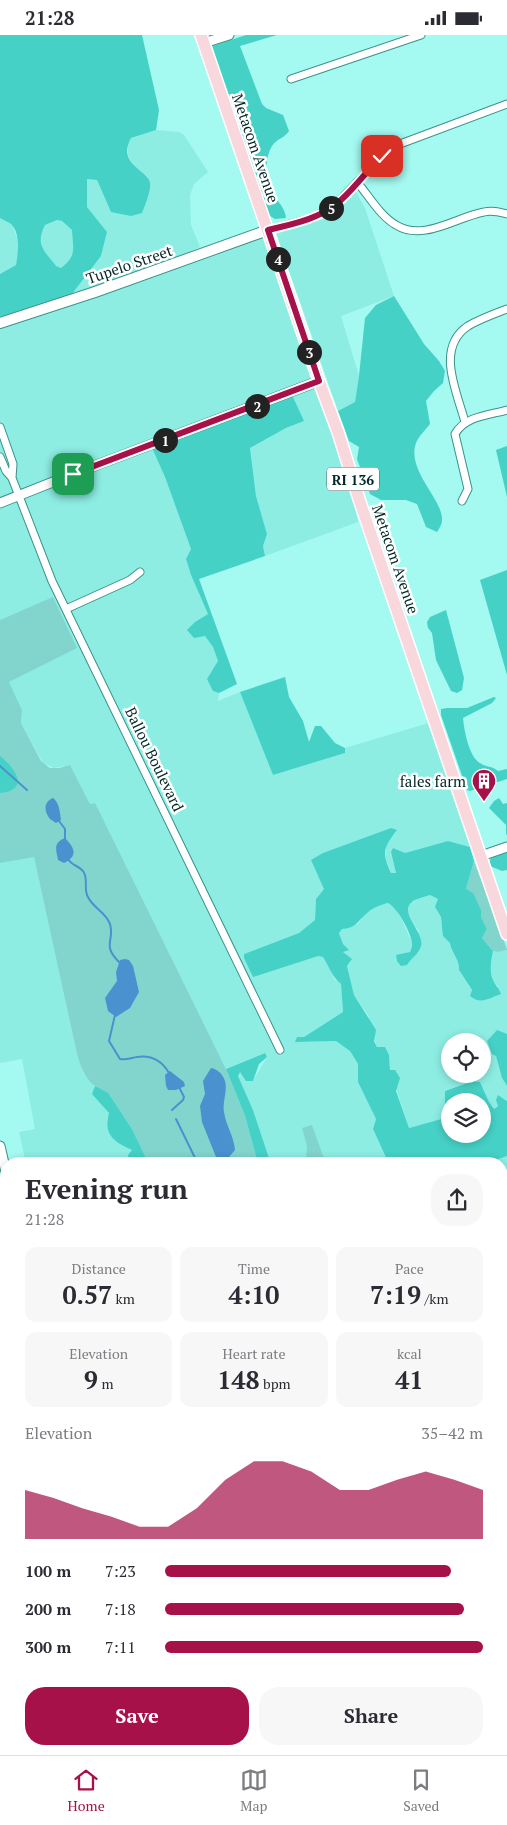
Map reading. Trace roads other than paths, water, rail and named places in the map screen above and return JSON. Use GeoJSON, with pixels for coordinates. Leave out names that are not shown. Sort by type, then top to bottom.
{"type":"FeatureCollection","features":[{"type":"Feature","properties":{"kind":"main road","name":"Metacom Avenue"},"geometry":{"type":"LineString","coordinates":[[202,39],[338,432],[359,499],[506,930]]}},
{"type":"Feature","properties":{"kind":"main road","name":"Tupelo Street"},"geometry":{"type":"LineString","coordinates":[[0,323],[95,292],[268,230]]}},
{"type":"Feature","properties":{"kind":"street"},"geometry":{"type":"LineString","coordinates":[[202,39],[230,35]]}},
{"type":"Feature","properties":{"kind":"street"},"geometry":{"type":"LineString","coordinates":[[291,79],[421,35]]}},
{"type":"Feature","properties":{"kind":"street"},"geometry":{"type":"LineString","coordinates":[[268,230],[318,216],[336,204],[382,156],[400,144],[507,104]]}},
{"type":"Feature","properties":{"kind":"street"},"geometry":{"type":"LineString","coordinates":[[357,182],[388,219],[410,231],[423,231],[484,212],[495,211],[507,214]]}},
{"type":"Feature","properties":{"kind":"street"},"geometry":{"type":"LineString","coordinates":[[466,422],[449,357],[452,344],[461,332],[470,325],[507,309]]}},
{"type":"Feature","properties":{"kind":"street"},"geometry":{"type":"LineString","coordinates":[[0,503],[319,381]]}},
{"type":"Feature","properties":{"kind":"street"},"geometry":{"type":"LineString","coordinates":[[462,501],[468,489],[455,434],[459,426],[466,422],[507,410]]}},
{"type":"Feature","properties":{"kind":"street","name":"Ballou Boulevard"},"geometry":{"type":"LineString","coordinates":[[0,427],[12,464],[12,478]]}},
{"type":"Feature","properties":{"kind":"street","name":"Ballou Boulevard"},"geometry":{"type":"LineString","coordinates":[[0,457],[6,471],[12,478],[46,567],[280,1050]]}},
{"type":"Feature","properties":{"kind":"street"},"geometry":{"type":"LineString","coordinates":[[66,609],[130,580],[140,572]]}},
{"type":"Feature","properties":{"kind":"street"},"geometry":{"type":"LineString","coordinates":[[481,856],[507,847]]}},
{"type":"Feature","properties":{"kind":"waterway"},"geometry":{"type":"LineString","coordinates":[[0,766],[27,790]]}},
{"type":"Feature","properties":{"kind":"waterway"},"geometry":{"type":"LineString","coordinates":[[59,821],[65,829],[65,840]]}},
{"type":"Feature","properties":{"kind":"waterway"},"geometry":{"type":"LineString","coordinates":[[68,859],[85,874],[88,897],[103,913],[110,924],[111,952],[120,963]]}},
{"type":"Feature","properties":{"kind":"waterway"},"geometry":{"type":"LineString","coordinates":[[115,1015],[109,1041],[120,1059],[151,1058],[163,1065],[169,1073]]}},
{"type":"Feature","properties":{"kind":"waterway"},"geometry":{"type":"LineString","coordinates":[[172,1110],[184,1097],[179,1087]]}},
{"type":"Feature","properties":{"kind":"waterway"},"geometry":{"type":"LineString","coordinates":[[176,1119],[195,1157]]}},
{"type":"Feature","properties":{"kind":"place","name":"fales farm"},"geometry":{"type":"Point","coordinates":[484,802]}}]}
